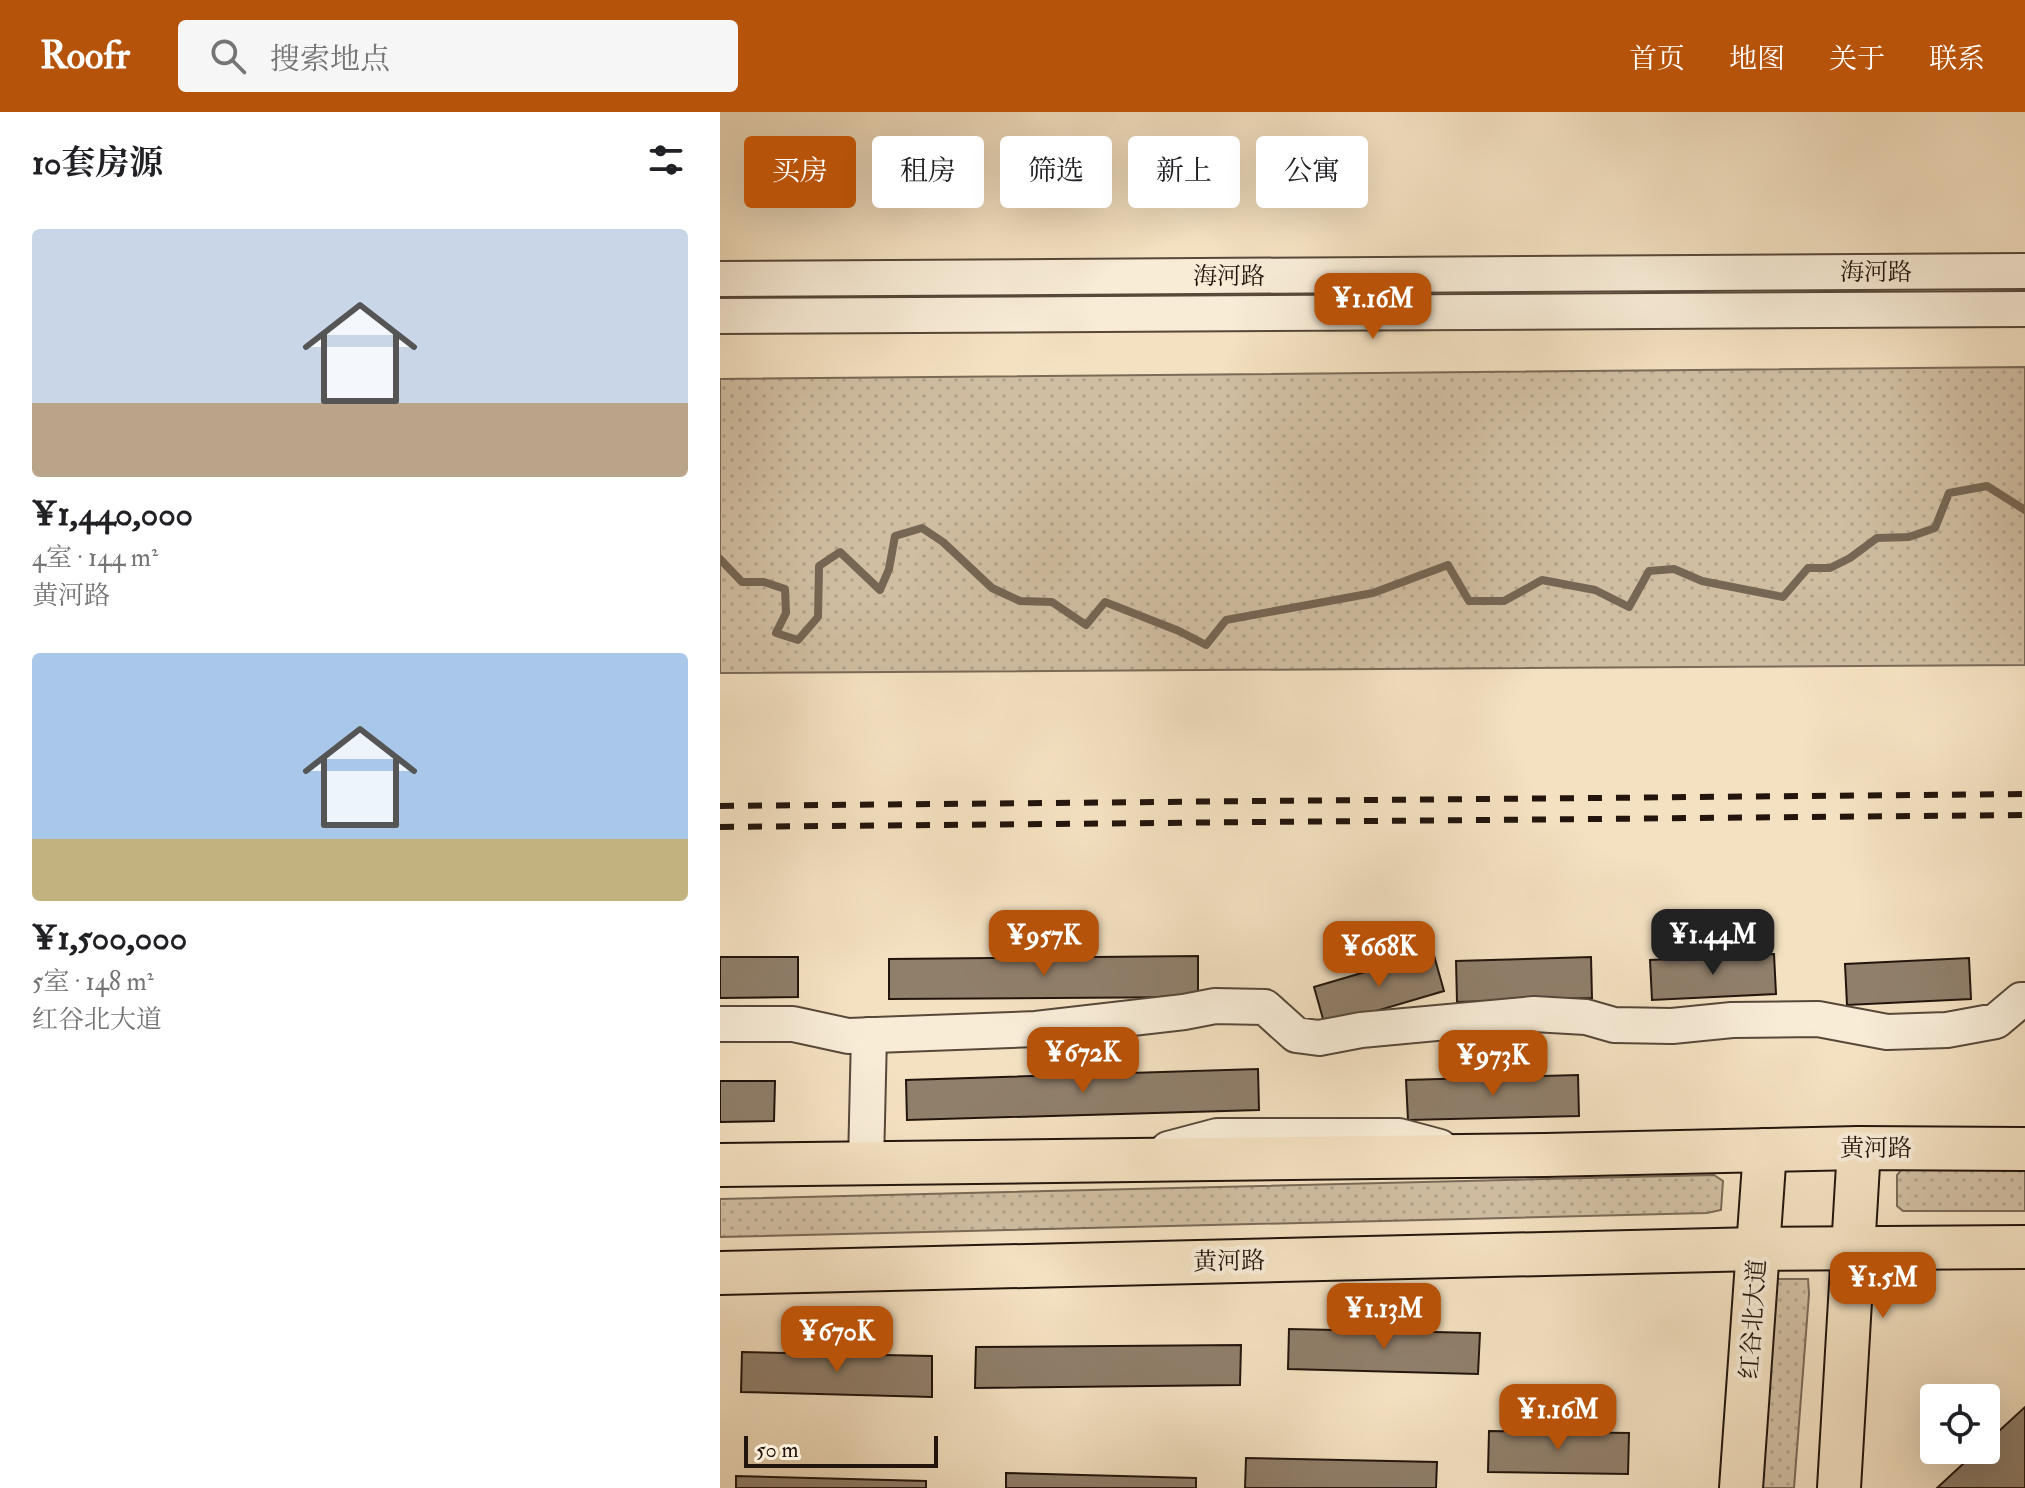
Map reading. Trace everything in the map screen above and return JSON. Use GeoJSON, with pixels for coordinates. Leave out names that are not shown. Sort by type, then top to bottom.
{"type":"FeatureCollection","features":[{"type":"Feature","properties":{"kind":"main road","name":"黄河路"},"geometry":{"type":"LineString","coordinates":[[720,1165],[1859,1148],[2025,1149]]}},
{"type":"Feature","properties":{"kind":"main road"},"geometry":{"type":"LineString","coordinates":[[1813,1488],[1840,1248],[1859,1148]]}},
{"type":"Feature","properties":{"kind":"main road","name":"红谷北大道"},"geometry":{"type":"LineString","coordinates":[[1741,1488],[1765,1150]]}},
{"type":"Feature","properties":{"kind":"main road","name":"黄河路"},"geometry":{"type":"LineString","coordinates":[[720,1273],[1758,1249],[2025,1247]]}},
{"type":"Feature","properties":{"kind":"main road"},"geometry":{"type":"LineString","coordinates":[[1839,1488],[1840,1248]]}},
{"type":"Feature","properties":{"kind":"street","name":"海河路"},"geometry":{"type":"LineString","coordinates":[[720,279],[2025,271]]}},
{"type":"Feature","properties":{"kind":"street","name":"海河路"},"geometry":{"type":"LineString","coordinates":[[720,316],[2025,309]]}},
{"type":"Feature","properties":{"kind":"street"},"geometry":{"type":"LineString","coordinates":[[720,1024],[793,1024],[859,1036],[1036,1029],[1215,1006],[1265,1007],[1296,1035],[1319,1038],[1361,1030],[1534,1014],[1586,1017],[1614,1025],[1672,1026],[1818,1019],[1887,1032],[1947,1030],[1996,1021],[2025,1000]]}},
{"type":"Feature","properties":{"kind":"street"},"geometry":{"type":"LineString","coordinates":[[855,1164],[859,1036]]}},
{"type":"Feature","properties":{"kind":"shaded area"},"geometry":{"type":"Polygon","coordinates":[[[2025,367],[2025,665],[720,673],[720,379],[2025,367]]]}},
{"type":"Feature","properties":{"kind":"shaded area"},"geometry":{"type":"Polygon","coordinates":[[[2025,1167],[2025,1211],[1903,1211],[1897,1206],[1897,1175],[1903,1168],[2025,1167]]]}},
{"type":"Feature","properties":{"kind":"shaded area"},"geometry":{"type":"Polygon","coordinates":[[[1714,1175],[1723,1181],[1721,1210],[1707,1213],[720,1237],[720,1199],[1714,1175]]]}},
{"type":"Feature","properties":{"kind":"shaded area"},"geometry":{"type":"Polygon","coordinates":[[[1767,1279],[1808,1279],[1794,1488],[1748,1488],[1767,1279]]]}},
{"type":"Feature","properties":{"kind":"building"},"geometry":{"type":"Polygon","coordinates":[[[1433,952],[1444,991],[1325,1026],[1314,987],[1433,952]]]}},
{"type":"Feature","properties":{"kind":"building"},"geometry":{"type":"Polygon","coordinates":[[[1774,954],[1776,994],[1652,1000],[1650,960],[1774,954]]]}},
{"type":"Feature","properties":{"kind":"building"},"geometry":{"type":"Polygon","coordinates":[[[1198,956],[1198,997],[889,999],[889,959],[1198,956]]]}},
{"type":"Feature","properties":{"kind":"building"},"geometry":{"type":"Polygon","coordinates":[[[720,957],[798,957],[798,997],[720,998],[720,957]]]}},
{"type":"Feature","properties":{"kind":"building"},"geometry":{"type":"Polygon","coordinates":[[[1591,957],[1592,998],[1457,1002],[1456,961],[1591,957]]]}},
{"type":"Feature","properties":{"kind":"building"},"geometry":{"type":"Polygon","coordinates":[[[1969,958],[1971,999],[1847,1005],[1845,964],[1969,958]]]}},
{"type":"Feature","properties":{"kind":"building"},"geometry":{"type":"Polygon","coordinates":[[[1258,1069],[1259,1110],[907,1120],[906,1080],[1258,1069]]]}},
{"type":"Feature","properties":{"kind":"building"},"geometry":{"type":"Polygon","coordinates":[[[1578,1075],[1579,1116],[1408,1120],[1406,1080],[1578,1075]]]}},
{"type":"Feature","properties":{"kind":"building"},"geometry":{"type":"Polygon","coordinates":[[[720,1081],[775,1081],[774,1121],[720,1122],[720,1081]]]}},
{"type":"Feature","properties":{"kind":"building"},"geometry":{"type":"Polygon","coordinates":[[[1289,1329],[1480,1333],[1478,1374],[1288,1369],[1289,1329]]]}},
{"type":"Feature","properties":{"kind":"building"},"geometry":{"type":"Polygon","coordinates":[[[1241,1345],[1240,1385],[975,1388],[976,1347],[1241,1345]]]}},
{"type":"Feature","properties":{"kind":"building"},"geometry":{"type":"Polygon","coordinates":[[[742,1352],[932,1356],[932,1397],[741,1392],[742,1352]]]}},
{"type":"Feature","properties":{"kind":"building"},"geometry":{"type":"Polygon","coordinates":[[[2025,1407],[2025,1488],[1937,1488],[1963,1464],[2000,1464],[2000,1430],[2025,1407]]]}},
{"type":"Feature","properties":{"kind":"building"},"geometry":{"type":"Polygon","coordinates":[[[1489,1431],[1629,1433],[1628,1474],[1488,1472],[1489,1431]]]}},
{"type":"Feature","properties":{"kind":"building"},"geometry":{"type":"Polygon","coordinates":[[[1246,1458],[1437,1462],[1436,1488],[1245,1488],[1246,1458]]]}},
{"type":"Feature","properties":{"kind":"building"},"geometry":{"type":"Polygon","coordinates":[[[1006,1473],[1196,1478],[1196,1488],[1006,1488],[1006,1473]]]}},
{"type":"Feature","properties":{"kind":"building"},"geometry":{"type":"Polygon","coordinates":[[[736,1476],[926,1481],[926,1488],[736,1488],[736,1476]]]}},
{"type":"Feature","properties":{"kind":"waterway"},"geometry":{"type":"LineString","coordinates":[[720,559],[742,582],[764,582],[785,589],[786,613],[776,633],[798,640],[818,617],[819,566],[840,552],[880,590],[889,569],[895,536],[922,528],[943,542],[992,588],[1020,601],[1052,602],[1086,625],[1105,602],[1206,645],[1226,620],[1373,593],[1448,565],[1469,601],[1504,601],[1542,580],[1595,590],[1629,607],[1649,571],[1674,569],[1702,581],[1783,597],[1808,568],[1830,568],[1877,538],[1909,537],[1935,528],[1949,493],[1987,486],[2025,510]]}},
{"type":"Feature","properties":{"kind":"railway"},"geometry":{"type":"LineString","coordinates":[[720,806],[2025,794]]}},
{"type":"Feature","properties":{"kind":"railway"},"geometry":{"type":"LineString","coordinates":[[720,827],[2025,815]]}}]}
